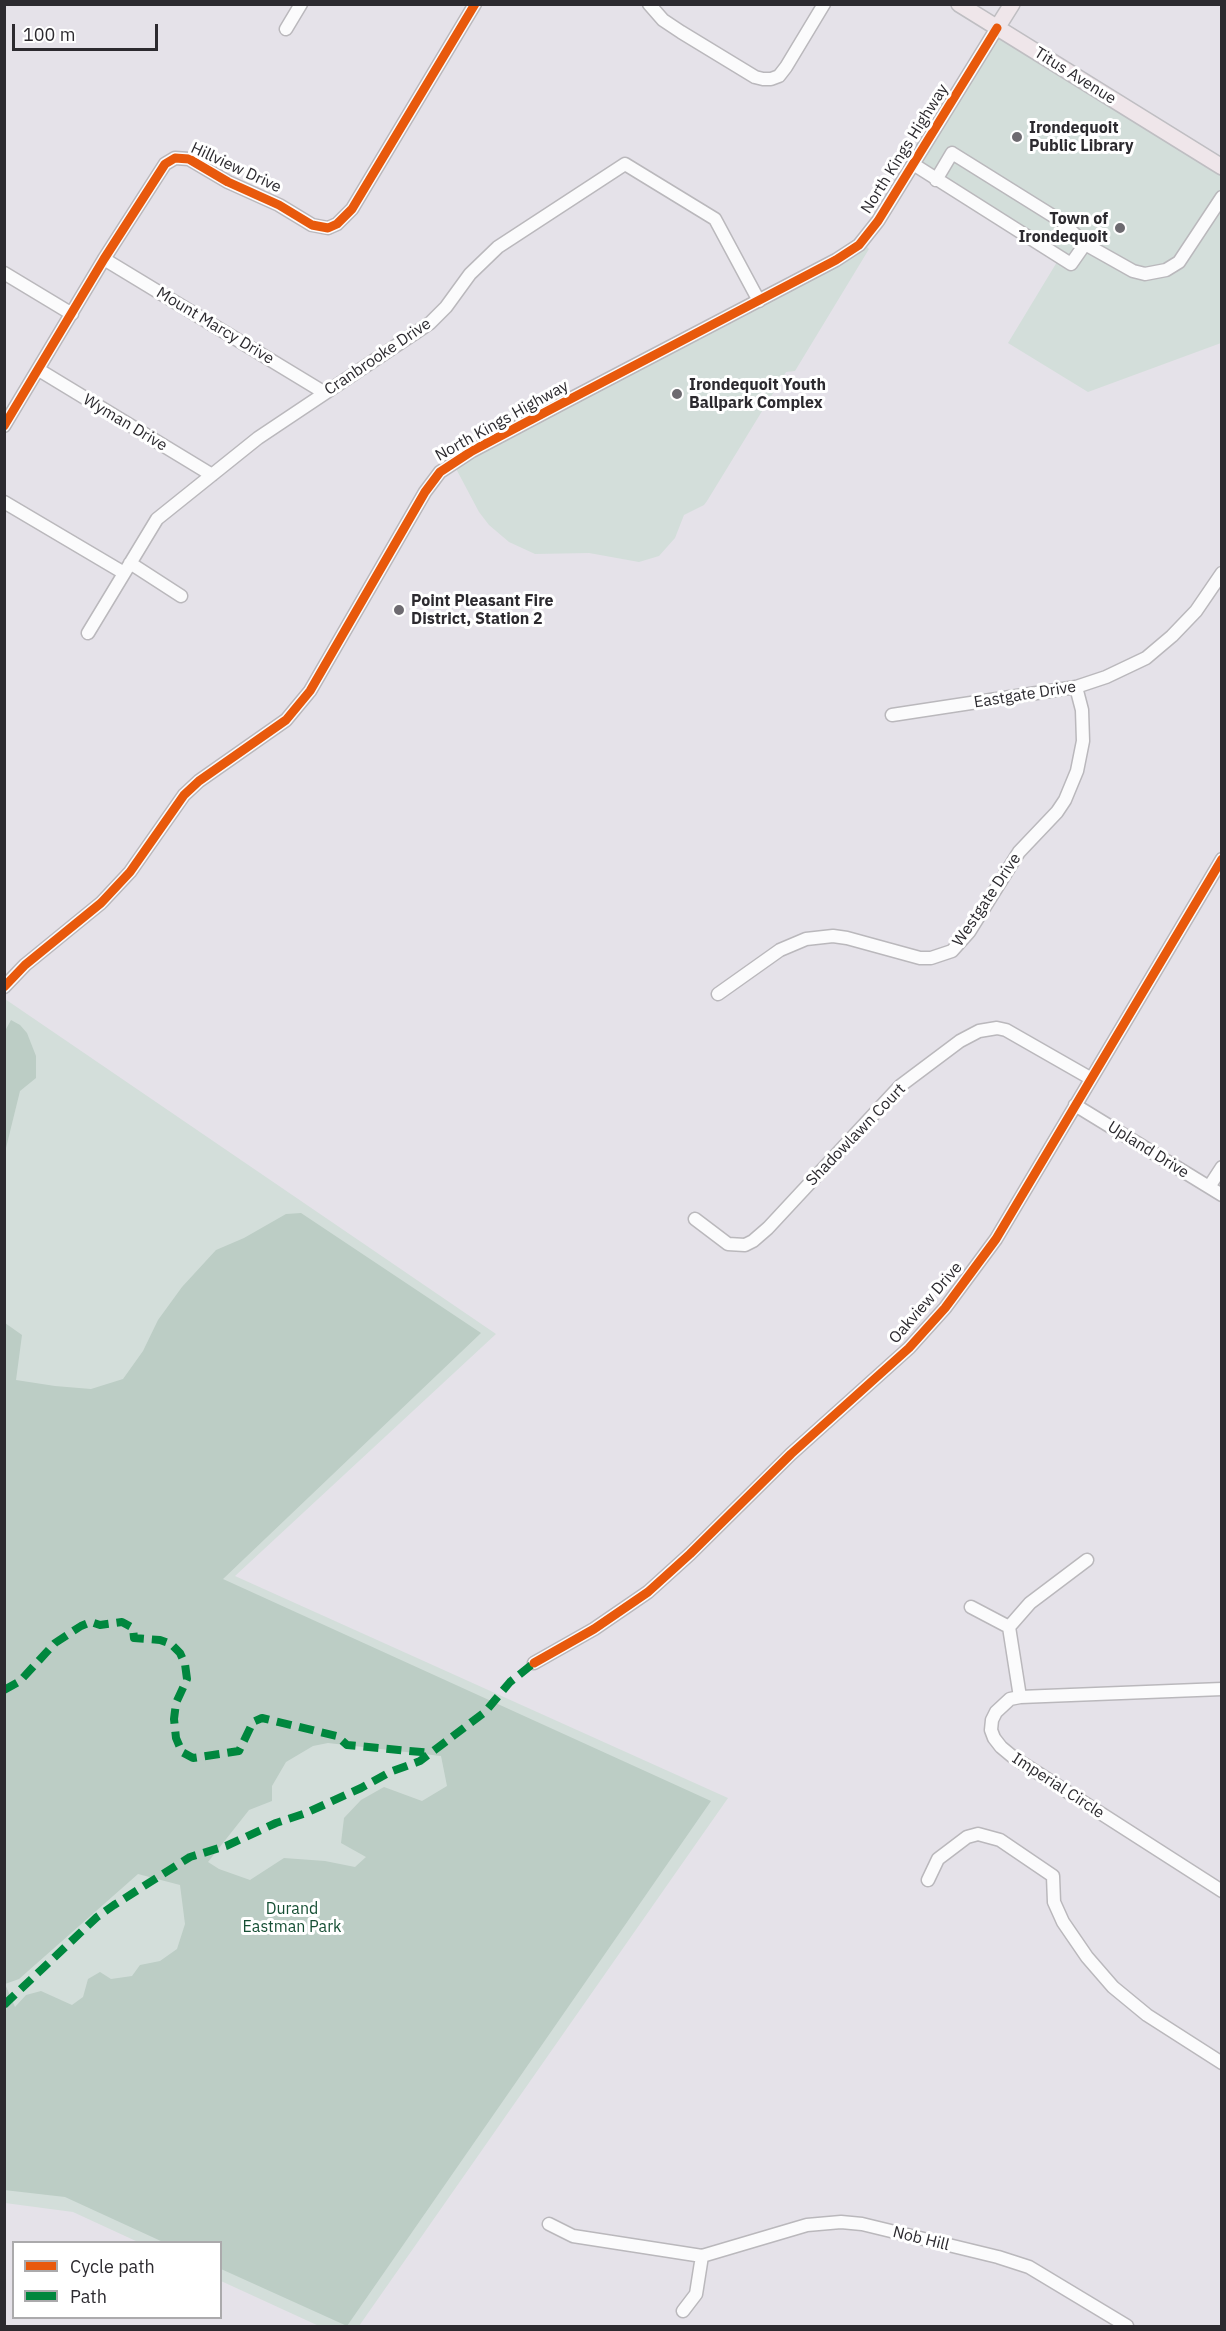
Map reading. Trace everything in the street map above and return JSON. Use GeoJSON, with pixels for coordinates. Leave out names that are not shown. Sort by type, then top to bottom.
{"type":"FeatureCollection","features":[{"type":"Feature","properties":{"kind":"main road","name":"Titus Avenue"},"geometry":{"type":"LineString","coordinates":[[959,4],[1221,167]]}},
{"type":"Feature","properties":{"kind":"main road"},"geometry":{"type":"LineString","coordinates":[[997,28],[1012,4]]}},
{"type":"Feature","properties":{"kind":"street"},"geometry":{"type":"LineString","coordinates":[[286,29],[301,4]]}},
{"type":"Feature","properties":{"kind":"street","name":"Hillview Drive"},"geometry":{"type":"LineString","coordinates":[[4,426],[104,259],[160,170],[169,161],[176,158],[189,159],[228,182],[279,205],[312,225],[328,228],[338,224],[352,209],[475,4]]}},
{"type":"Feature","properties":{"kind":"street"},"geometry":{"type":"LineString","coordinates":[[649,4],[663,20],[681,32],[755,77],[763,79],[779,76],[786,68],[824,4]]}},
{"type":"Feature","properties":{"kind":"street","name":"North Kings Highway"},"geometry":{"type":"LineString","coordinates":[[4,987],[25,965],[101,903],[130,872],[184,795],[199,781],[258,741],[292,713],[310,691],[424,492],[440,472],[519,426],[759,301],[859,245],[874,227],[997,28]]}},
{"type":"Feature","properties":{"kind":"street"},"geometry":{"type":"LineString","coordinates":[[936,180],[952,153],[1061,221],[1085,244],[1142,274],[1166,270],[1179,262],[1221,197]]}},
{"type":"Feature","properties":{"kind":"street","name":"Cranbrooke Drive"},"geometry":{"type":"LineString","coordinates":[[88,633],[157,519],[258,438],[436,318],[470,274],[498,247],[625,164],[715,219],[759,301]]}},
{"type":"Feature","properties":{"kind":"street"},"geometry":{"type":"LineString","coordinates":[[913,164],[1071,264],[1085,244]]}},
{"type":"Feature","properties":{"kind":"street","name":"Mount Marcy Drive"},"geometry":{"type":"LineString","coordinates":[[104,259],[325,393]]}},
{"type":"Feature","properties":{"kind":"street"},"geometry":{"type":"LineString","coordinates":[[4,273],[72,314]]}},
{"type":"Feature","properties":{"kind":"street","name":"Wyman Drive"},"geometry":{"type":"LineString","coordinates":[[39,370],[212,476]]}},
{"type":"Feature","properties":{"kind":"street"},"geometry":{"type":"LineString","coordinates":[[4,502],[181,596]]}},
{"type":"Feature","properties":{"kind":"street","name":"Eastgate Drive"},"geometry":{"type":"LineString","coordinates":[[892,715],[1076,687],[1130,667],[1160,647],[1196,611],[1221,573]]}},
{"type":"Feature","properties":{"kind":"street","name":"Westgate Drive"},"geometry":{"type":"LineString","coordinates":[[718,994],[780,950],[806,939],[833,936],[847,938],[920,958],[931,958],[951,951],[969,932],[1019,852],[1057,812],[1065,800],[1077,771],[1083,741],[1082,710],[1076,687]]}},
{"type":"Feature","properties":{"kind":"street","name":"Oakview Drive"},"geometry":{"type":"LineString","coordinates":[[534,1663],[594,1629],[648,1592],[690,1554],[791,1454],[909,1348],[963,1287],[991,1246],[1221,859]]}},
{"type":"Feature","properties":{"kind":"street","name":"Shadowlawn Court"},"geometry":{"type":"LineString","coordinates":[[695,1220],[728,1244],[745,1245],[753,1241],[768,1228],[900,1086],[960,1041],[979,1031],[997,1028],[1006,1030],[1090,1078]]}},
{"type":"Feature","properties":{"kind":"street","name":"Upland Drive"},"geometry":{"type":"LineString","coordinates":[[1075,1105],[1221,1196]]}},
{"type":"Feature","properties":{"kind":"street"},"geometry":{"type":"LineString","coordinates":[[1209,1187],[1221,1167]]}},
{"type":"Feature","properties":{"kind":"street"},"geometry":{"type":"LineString","coordinates":[[1009,1627],[1030,1603],[1087,1560]]}},
{"type":"Feature","properties":{"kind":"street"},"geometry":{"type":"LineString","coordinates":[[971,1607],[1009,1627]]}},
{"type":"Feature","properties":{"kind":"street"},"geometry":{"type":"LineString","coordinates":[[1009,1627],[1020,1697],[1221,1689]]}},
{"type":"Feature","properties":{"kind":"street","name":"Imperial Circle"},"geometry":{"type":"LineString","coordinates":[[1020,1697],[1002,1704],[992,1720],[991,1730],[1000,1747],[1221,1891]]}},
{"type":"Feature","properties":{"kind":"street"},"geometry":{"type":"LineString","coordinates":[[928,1880],[938,1859],[967,1837],[978,1834],[1000,1840],[1053,1876],[1054,1902],[1063,1922],[1087,1958],[1113,1987],[1147,2015],[1221,2063]]}},
{"type":"Feature","properties":{"kind":"street","name":"Nob Hill"},"geometry":{"type":"LineString","coordinates":[[549,2224],[573,2236],[702,2256],[807,2225],[841,2222],[862,2224],[998,2257],[1029,2267],[1127,2326]]}},
{"type":"Feature","properties":{"kind":"street"},"geometry":{"type":"LineString","coordinates":[[683,2311],[696,2294],[702,2256]]}},
{"type":"Feature","properties":{"kind":"green space"},"geometry":{"type":"Polygon","coordinates":[[[997,28],[1221,167],[1221,343],[1088,392],[1008,343],[1060,257],[912,166],[997,28]]]}},
{"type":"Feature","properties":{"kind":"green space","name":"Irondequoit Youth Ballpark Complex"},"geometry":{"type":"Polygon","coordinates":[[[862,242],[869,249],[795,371],[786,372],[707,501],[704,505],[684,515],[675,538],[659,556],[639,562],[589,553],[535,554],[509,542],[489,525],[479,512],[453,463],[862,242]]]}},
{"type":"Feature","properties":{"kind":"green space","name":"Durand Eastman Park"},"geometry":{"type":"Polygon","coordinates":[[[5,999],[496,1334],[235,1576],[728,1798],[359,2326],[319,2326],[222,2281],[222,2241],[136,2241],[73,2212],[5,2203],[5,999]]]}},
{"type":"Feature","properties":{"kind":"green space"},"geometry":{"type":"Polygon","coordinates":[[[11,1020],[27,1033],[36,1056],[36,1078],[20,1091],[5,1152],[5,1031],[11,1020]]]}},
{"type":"Feature","properties":{"kind":"green space","name":"Durand Eastman Park"},"geometry":{"type":"Polygon","coordinates":[[[301,1213],[481,1333],[223,1579],[711,1801],[347,2326],[222,2269],[222,2241],[161,2241],[65,2197],[4,2190],[5,1323],[22,1335],[16,1380],[91,1389],[123,1379],[143,1351],[158,1320],[182,1287],[216,1250],[244,1238],[286,1214],[301,1213]],[[328,1743],[313,1746],[286,1762],[272,1786],[272,1801],[249,1810],[208,1862],[219,1869],[250,1880],[284,1858],[325,1861],[355,1867],[366,1857],[341,1843],[344,1818],[361,1800],[384,1787],[422,1801],[447,1786],[441,1756],[328,1743]],[[138,1874],[19,1979],[5,1984],[15,2007],[26,1995],[41,1991],[72,2005],[83,1997],[88,1979],[100,1972],[111,1979],[132,1976],[140,1965],[160,1961],[177,1949],[185,1924],[180,1885],[138,1874]]]}},
{"type":"Feature","properties":{"kind":"marked path"},"geometry":{"type":"LineString","coordinates":[[4,1690],[20,1681],[55,1643],[81,1626],[91,1622],[100,1625],[122,1622],[133,1628],[134,1638],[160,1640],[171,1644],[180,1653],[185,1664],[187,1679],[176,1703],[174,1719],[176,1738],[182,1752],[193,1758],[239,1751],[253,1722],[262,1718],[337,1736],[347,1745],[431,1753]]}},
{"type":"Feature","properties":{"kind":"marked path"},"geometry":{"type":"LineString","coordinates":[[4,2005],[97,1917],[114,1905],[190,1857],[226,1846],[276,1823],[306,1813],[390,1772],[420,1761],[485,1712],[510,1682],[534,1663]]}},
{"type":"Feature","properties":{"kind":"cycle path"},"geometry":{"type":"LineString","coordinates":[[4,426],[104,259],[165,164],[175,158],[189,159],[228,182],[279,205],[312,225],[328,228],[337,224],[352,209],[475,4]]}},
{"type":"Feature","properties":{"kind":"cycle path"},"geometry":{"type":"LineString","coordinates":[[4,987],[25,965],[101,903],[130,872],[184,795],[199,781],[286,720],[310,691],[425,492],[440,472],[472,451],[836,260],[859,245],[878,221],[997,28]]}},
{"type":"Feature","properties":{"kind":"cycle path"},"geometry":{"type":"LineString","coordinates":[[534,1663],[594,1629],[648,1592],[690,1554],[791,1454],[909,1348],[945,1308],[996,1239],[1222,859]]}},
{"type":"Feature","properties":{"kind":"place","name":"Irondequoit Public Library"},"geometry":{"type":"Point","coordinates":[1017,137]}},
{"type":"Feature","properties":{"kind":"place","name":"Town of Irondequoit"},"geometry":{"type":"Point","coordinates":[1120,228]}},
{"type":"Feature","properties":{"kind":"place","name":"Irondequoit Youth Ballpark Complex"},"geometry":{"type":"Point","coordinates":[677,394]}},
{"type":"Feature","properties":{"kind":"place","name":"Point Pleasant Fire District, Station 2"},"geometry":{"type":"Point","coordinates":[399,610]}}]}
